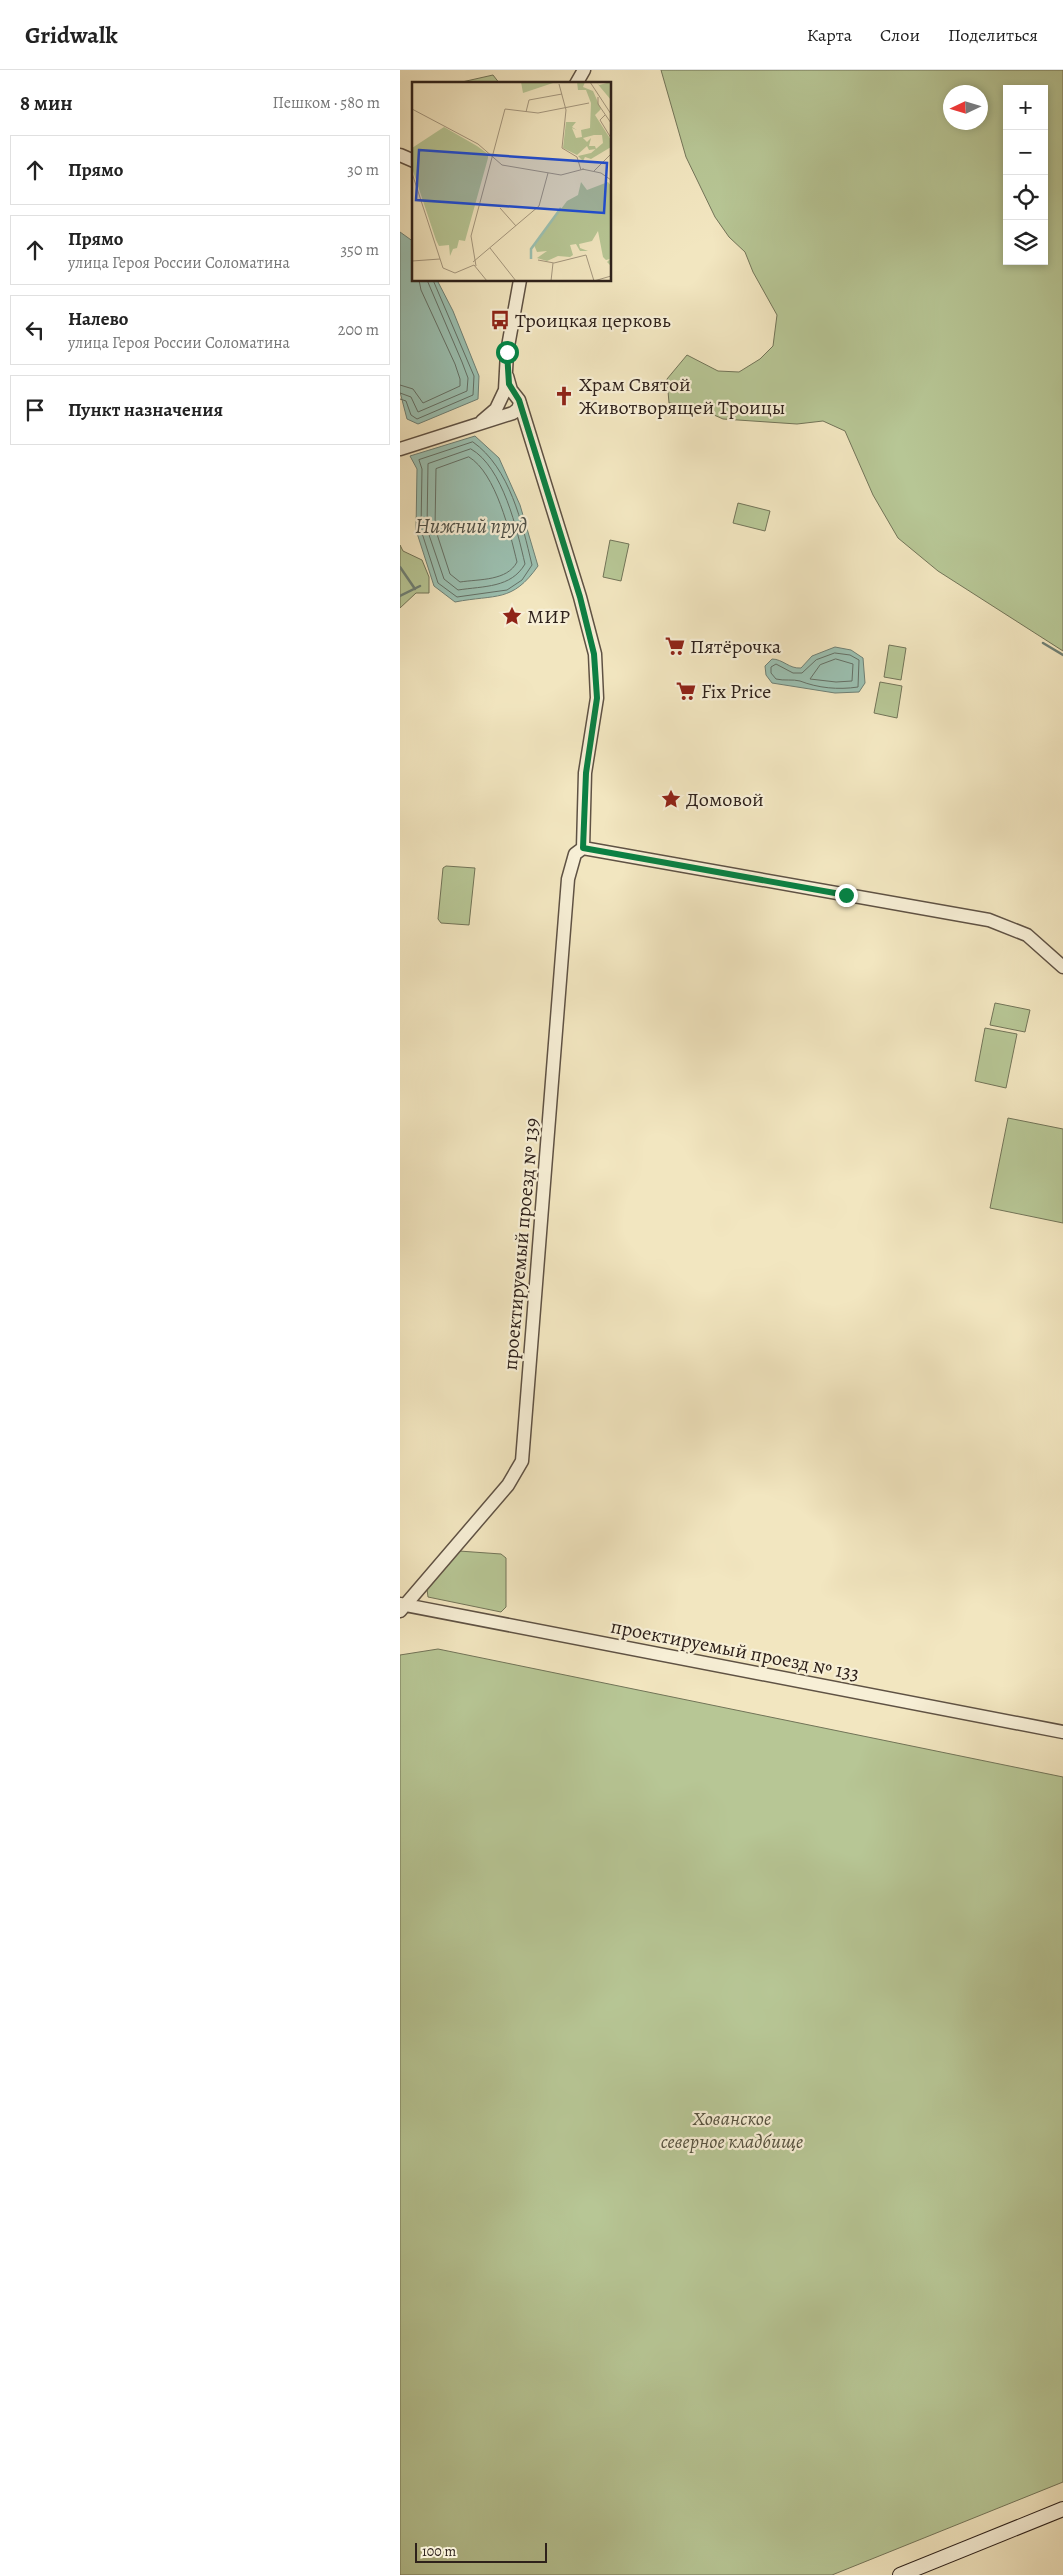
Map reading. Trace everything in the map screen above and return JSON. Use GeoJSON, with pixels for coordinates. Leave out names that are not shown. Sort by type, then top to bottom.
{"type":"FeatureCollection","features":[{"type":"Feature","properties":{"kind":"main road"},"geometry":{"type":"LineString","coordinates":[[900,2575],[1063,2508]]}},
{"type":"Feature","properties":{"kind":"street"},"geometry":{"type":"LineString","coordinates":[[577,82],[584,70]]}},
{"type":"Feature","properties":{"kind":"street"},"geometry":{"type":"LineString","coordinates":[[400,155],[412,159]]}},
{"type":"Feature","properties":{"kind":"street"},"geometry":{"type":"LineString","coordinates":[[482,421],[492,414],[505,390],[507,352],[520,281]]}},
{"type":"Feature","properties":{"kind":"street"},"geometry":{"type":"LineString","coordinates":[[507,376],[514,406]]}},
{"type":"Feature","properties":{"kind":"street"},"geometry":{"type":"LineString","coordinates":[[514,406],[501,410],[500,401],[506,394],[514,406],[522,419],[529,436],[580,597],[598,675],[597,698],[586,773],[583,848],[988,920],[1026,935],[1063,967]]}},
{"type":"Feature","properties":{"kind":"street"},"geometry":{"type":"LineString","coordinates":[[400,449],[482,421],[514,406]]}},
{"type":"Feature","properties":{"kind":"street","name":"проектируемый проезд № 139"},"geometry":{"type":"LineString","coordinates":[[401,1607],[508,1485],[522,1461],[568,879],[575,854],[583,848]]}},
{"type":"Feature","properties":{"kind":"street","name":"проектируемый проезд № 133"},"geometry":{"type":"LineString","coordinates":[[401,1607],[1063,1732]]}},
{"type":"Feature","properties":{"kind":"green space"},"geometry":{"type":"Polygon","coordinates":[[[661,70],[1063,70],[1063,651],[938,571],[898,538],[873,495],[845,431],[823,421],[797,424],[723,419],[694,406],[669,403],[667,379],[687,355],[718,371],[739,372],[760,359],[773,346],[777,315],[753,272],[745,252],[729,237],[715,217],[686,157],[661,70]]]}},
{"type":"Feature","properties":{"kind":"green space"},"geometry":{"type":"Polygon","coordinates":[[[493,75],[498,82],[462,82],[493,75]]]}},
{"type":"Feature","properties":{"kind":"green space"},"geometry":{"type":"Polygon","coordinates":[[[738,503],[770,511],[765,531],[733,523],[738,503]]]}},
{"type":"Feature","properties":{"kind":"green space"},"geometry":{"type":"Polygon","coordinates":[[[610,540],[629,544],[621,581],[603,577],[610,540]]]}},
{"type":"Feature","properties":{"kind":"green space"},"geometry":{"type":"Polygon","coordinates":[[[400,545],[403,551],[422,560],[429,577],[429,593],[416,593],[400,608],[400,545]]]}},
{"type":"Feature","properties":{"kind":"green space"},"geometry":{"type":"Polygon","coordinates":[[[889,645],[906,648],[901,680],[884,677],[889,645]]]}},
{"type":"Feature","properties":{"kind":"green space"},"geometry":{"type":"Polygon","coordinates":[[[880,682],[902,686],[897,718],[874,713],[880,682]]]}},
{"type":"Feature","properties":{"kind":"green space"},"geometry":{"type":"Polygon","coordinates":[[[446,866],[475,868],[469,925],[441,923],[438,919],[443,868],[446,866]]]}},
{"type":"Feature","properties":{"kind":"green space"},"geometry":{"type":"Polygon","coordinates":[[[995,1003],[1030,1010],[1025,1032],[990,1025],[995,1003]]]}},
{"type":"Feature","properties":{"kind":"green space"},"geometry":{"type":"Polygon","coordinates":[[[985,1028],[1017,1034],[1006,1088],[975,1081],[985,1028]]]}},
{"type":"Feature","properties":{"kind":"green space"},"geometry":{"type":"Polygon","coordinates":[[[1008,1118],[1063,1129],[1063,1223],[990,1208],[1008,1118]]]}},
{"type":"Feature","properties":{"kind":"green space"},"geometry":{"type":"Polygon","coordinates":[[[459,1551],[501,1554],[506,1558],[506,1607],[501,1612],[428,1597],[427,1589],[459,1551]]]}},
{"type":"Feature","properties":{"kind":"green space","name":"Хованское северное кладбище"},"geometry":{"type":"Polygon","coordinates":[[[438,1649],[1063,1777],[1063,2482],[832,2575],[400,2575],[400,1655],[438,1649]]]}},
{"type":"Feature","properties":{"kind":"water"},"geometry":{"type":"Polygon","coordinates":[[[400,232],[412,241],[412,281],[438,281],[453,311],[479,376],[478,399],[418,424],[407,419],[400,392],[400,232]]]}},
{"type":"Feature","properties":{"kind":"water","name":"Нижний пруд"},"geometry":{"type":"Polygon","coordinates":[[[475,436],[499,458],[520,505],[538,566],[529,578],[511,592],[492,597],[455,602],[434,586],[416,530],[417,469],[410,456],[475,436]]]}},
{"type":"Feature","properties":{"kind":"water"},"geometry":{"type":"Polygon","coordinates":[[[835,647],[851,650],[863,658],[865,683],[859,692],[835,693],[772,683],[766,675],[765,666],[772,659],[801,668],[812,656],[835,647]]]}},
{"type":"Feature","properties":{"kind":"waterway"},"geometry":{"type":"LineString","coordinates":[[400,567],[415,589]]}},
{"type":"Feature","properties":{"kind":"waterway"},"geometry":{"type":"LineString","coordinates":[[400,596],[420,586]]}},
{"type":"Feature","properties":{"kind":"waterway"},"geometry":{"type":"LineString","coordinates":[[1043,643],[1063,655]]}},
{"type":"Feature","properties":{"kind":"place","name":"Троицкая церковь"},"geometry":{"type":"Point","coordinates":[500,320]}},
{"type":"Feature","properties":{"kind":"place","name":"Храм Святой Животворящей Троицы"},"geometry":{"type":"Point","coordinates":[564,396]}},
{"type":"Feature","properties":{"kind":"place","name":"МИР"},"geometry":{"type":"Point","coordinates":[512,616]}},
{"type":"Feature","properties":{"kind":"place","name":"Пятёрочка"},"geometry":{"type":"Point","coordinates":[675,646]}},
{"type":"Feature","properties":{"kind":"place","name":"Fix Price"},"geometry":{"type":"Point","coordinates":[686,691]}},
{"type":"Feature","properties":{"kind":"place","name":"Домовой"},"geometry":{"type":"Point","coordinates":[671,799]}},
{"type":"Feature","properties":{"kind":"route"},"geometry":{"type":"LineString","coordinates":[[507,352],[506,367],[509,384],[518,397],[580,597],[598,675],[597,698],[586,773],[582,828],[583,848],[846,895]]}}]}
